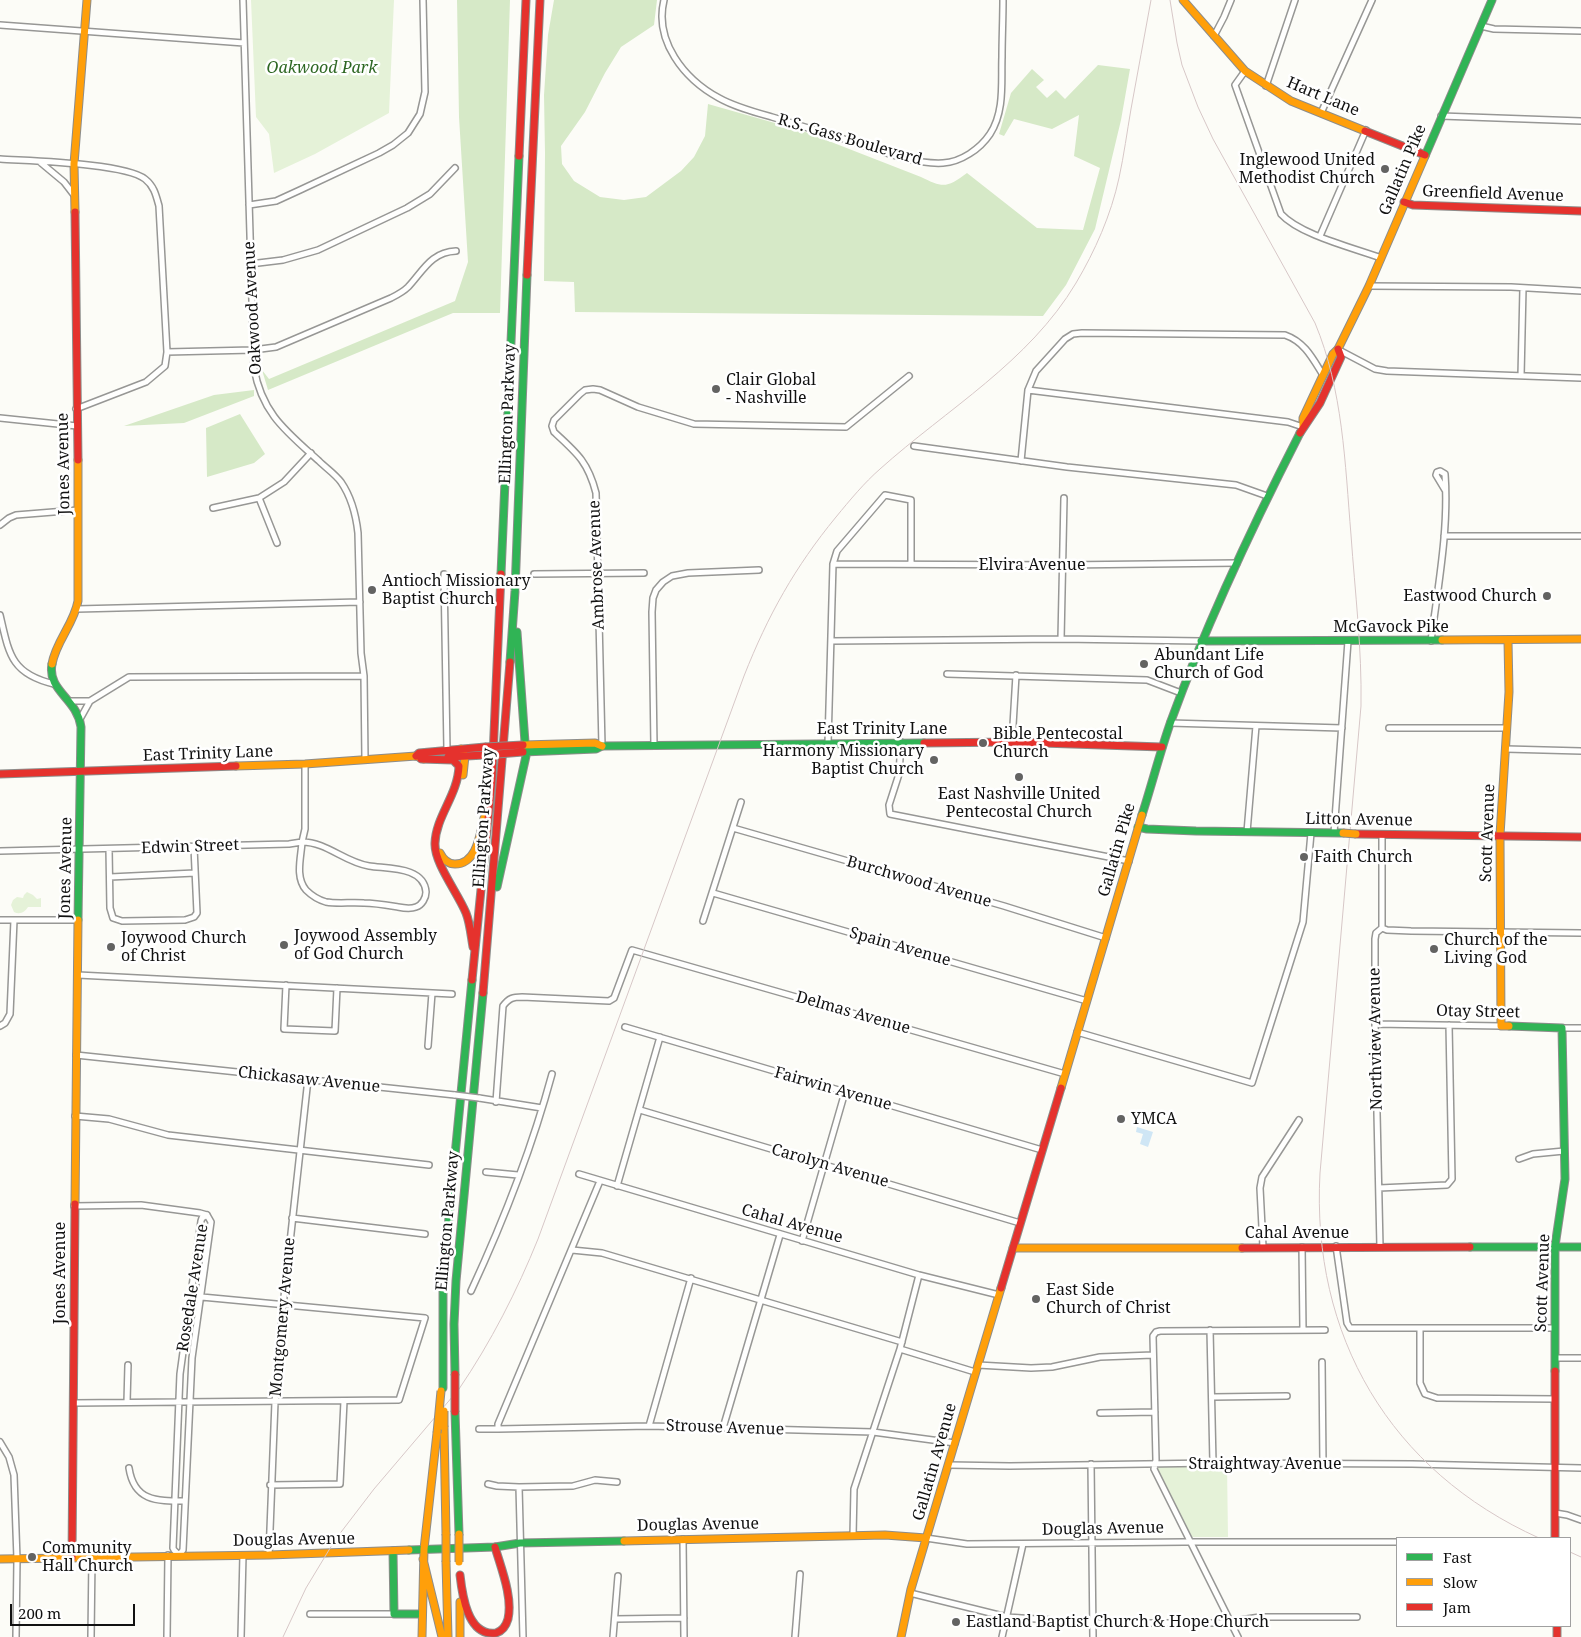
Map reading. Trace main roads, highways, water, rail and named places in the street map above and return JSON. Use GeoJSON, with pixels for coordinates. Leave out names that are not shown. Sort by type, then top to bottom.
{"type":"FeatureCollection","features":[{"type":"Feature","properties":{"kind":"main road","name":"Jones Avenue"},"geometry":{"type":"LineString","coordinates":[[72,1558],[75,1116],[81,772],[80,719],[70,701],[60,693],[54,684],[51,668],[54,655],[77,609],[79,584],[74,164],[87,0]]}},
{"type":"Feature","properties":{"kind":"main road"},"geometry":{"type":"LineString","coordinates":[[521,0],[522,102]]}},
{"type":"Feature","properties":{"kind":"main road","name":"Ellington Parkway"},"geometry":{"type":"LineString","coordinates":[[442,1390],[443,1292],[446,1248],[492,779],[526,0]]}},
{"type":"Feature","properties":{"kind":"main road","name":"Ellington Parkway"},"geometry":{"type":"LineString","coordinates":[[460,1637],[454,1324],[456,1281],[462,1197],[491,908],[515,591],[534,103],[540,0]]}},
{"type":"Feature","properties":{"kind":"main road"},"geometry":{"type":"LineString","coordinates":[[538,47],[546,0]]}},
{"type":"Feature","properties":{"kind":"main road","name":"Hart Lane"},"geometry":{"type":"LineString","coordinates":[[1183,0],[1245,71],[1266,86],[1291,101],[1425,154]]}},
{"type":"Feature","properties":{"kind":"main road","name":"Gallatin Pike"},"geometry":{"type":"LineString","coordinates":[[1303,427],[1303,418],[1333,354],[1338,349],[1369,286],[1492,0]]}},
{"type":"Feature","properties":{"kind":"main road","name":"Greenfield Avenue"},"geometry":{"type":"LineString","coordinates":[[1404,202],[1413,205],[1581,210]]}},
{"type":"Feature","properties":{"kind":"main road","name":"Gallatin Pike"},"geometry":{"type":"LineString","coordinates":[[999,1296],[1170,723],[1201,641],[1267,496],[1303,427],[1310,420],[1341,356],[1338,349]]}},
{"type":"Feature","properties":{"kind":"main road"},"geometry":{"type":"LineString","coordinates":[[491,908],[522,773],[524,748],[515,591]]}},
{"type":"Feature","properties":{"kind":"main road","name":"McGavock Pike"},"geometry":{"type":"LineString","coordinates":[[1201,641],[1581,640]]}},
{"type":"Feature","properties":{"kind":"main road","name":"Scott Avenue"},"geometry":{"type":"LineString","coordinates":[[1501,1026],[1500,835],[1510,692],[1508,641]]}},
{"type":"Feature","properties":{"kind":"main road","name":"East Trinity Lane"},"geometry":{"type":"LineString","coordinates":[[0,774],[305,764],[365,759],[419,758],[595,743],[602,746],[654,746],[1012,742],[1162,747]]}},
{"type":"Feature","properties":{"kind":"main road","name":"East Trinity Lane"},"geometry":{"type":"LineString","coordinates":[[419,758],[419,752],[447,750],[462,754]]}},
{"type":"Feature","properties":{"kind":"main road"},"geometry":{"type":"LineString","coordinates":[[462,754],[463,780],[438,845],[440,855],[449,864],[457,865],[471,858],[476,846],[492,779]]}},
{"type":"Feature","properties":{"kind":"main road"},"geometry":{"type":"LineString","coordinates":[[462,754],[458,779],[434,846],[436,855],[466,914],[475,959]]}},
{"type":"Feature","properties":{"kind":"main road"},"geometry":{"type":"LineString","coordinates":[[419,758],[453,760],[459,766]]}},
{"type":"Feature","properties":{"kind":"main road","name":"Litton Avenue"},"geometry":{"type":"LineString","coordinates":[[1138,827],[1147,829],[1247,832],[1581,837]]}},
{"type":"Feature","properties":{"kind":"main road","name":"Otay Street"},"geometry":{"type":"LineString","coordinates":[[1501,1026],[1562,1028]]}},
{"type":"Feature","properties":{"kind":"main road","name":"Scott Avenue"},"geometry":{"type":"LineString","coordinates":[[1555,1537],[1555,1246],[1565,1179],[1562,1028]]}},
{"type":"Feature","properties":{"kind":"main road","name":"Cahal Avenue"},"geometry":{"type":"LineString","coordinates":[[1013,1248],[1263,1246],[1581,1247]]}},
{"type":"Feature","properties":{"kind":"main road","name":"Gallatin Avenue"},"geometry":{"type":"LineString","coordinates":[[900,1637],[910,1592],[999,1296]]}},
{"type":"Feature","properties":{"kind":"main road"},"geometry":{"type":"LineString","coordinates":[[442,1390],[448,1637]]}},
{"type":"Feature","properties":{"kind":"main road"},"geometry":{"type":"LineString","coordinates":[[422,1637],[423,1558],[442,1390]]}},
{"type":"Feature","properties":{"kind":"main road","name":"Douglas Avenue"},"geometry":{"type":"LineString","coordinates":[[0,1559],[269,1555],[683,1539],[885,1535],[926,1538]]}},
{"type":"Feature","properties":{"kind":"main road"},"geometry":{"type":"LineString","coordinates":[[460,1575],[465,1610],[473,1626],[484,1634],[490,1635],[502,1631],[506,1625],[509,1608],[497,1547]]}},
{"type":"Feature","properties":{"kind":"main road"},"geometry":{"type":"LineString","coordinates":[[497,1547],[514,1611],[506,1636]]}},
{"type":"Feature","properties":{"kind":"main road"},"geometry":{"type":"LineString","coordinates":[[393,1551],[394,1614],[421,1614]]}},
{"type":"Feature","properties":{"kind":"main road"},"geometry":{"type":"LineString","coordinates":[[423,1558],[442,1637]]}},
{"type":"Feature","properties":{"kind":"water"},"geometry":{"type":"Polygon","coordinates":[[[1137,1127],[1153,1132],[1148,1147],[1140,1144],[1143,1134],[1136,1132],[1137,1127]]]}},
{"type":"Feature","properties":{"kind":"railway"},"geometry":{"type":"LineString","coordinates":[[283,1637],[306,1588],[335,1540],[374,1489],[459,1389],[493,1335],[512,1297],[538,1239],[744,676],[763,632],[795,573],[821,536],[863,486],[906,447],[1011,361],[1057,311],[1083,271],[1102,232],[1116,192],[1151,0]]}},
{"type":"Feature","properties":{"kind":"railway"},"geometry":{"type":"LineString","coordinates":[[1170,0],[1182,65],[1198,107],[1213,139],[1315,323],[1332,374],[1341,427],[1358,621],[1361,706],[1320,1173],[1321,1233],[1329,1289],[1346,1342],[1370,1391],[1402,1436],[1441,1476],[1486,1510],[1537,1537]]}},
{"type":"Feature","properties":{"kind":"railway"},"geometry":{"type":"LineString","coordinates":[[1571,1552],[1581,1557]]}},
{"type":"Feature","properties":{"kind":"place","name":"Inglewood United Methodist Church"},"geometry":{"type":"Point","coordinates":[1385,169]}},
{"type":"Feature","properties":{"kind":"place","name":"Clair Global - Nashville"},"geometry":{"type":"Point","coordinates":[716,389]}},
{"type":"Feature","properties":{"kind":"place","name":"Antioch Missionary Baptist Church"},"geometry":{"type":"Point","coordinates":[372,590]}},
{"type":"Feature","properties":{"kind":"place","name":"Eastwood Church"},"geometry":{"type":"Point","coordinates":[1547,596]}},
{"type":"Feature","properties":{"kind":"place","name":"Abundant Life Church of God"},"geometry":{"type":"Point","coordinates":[1144,664]}},
{"type":"Feature","properties":{"kind":"place","name":"Bible Pentecostal Church"},"geometry":{"type":"Point","coordinates":[983,743]}},
{"type":"Feature","properties":{"kind":"place","name":"Harmony Missionary Baptist Church"},"geometry":{"type":"Point","coordinates":[934,760]}},
{"type":"Feature","properties":{"kind":"place","name":"East Nashville United Pentecostal Church"},"geometry":{"type":"Point","coordinates":[1019,777]}},
{"type":"Feature","properties":{"kind":"place","name":"Faith Church"},"geometry":{"type":"Point","coordinates":[1304,857]}},
{"type":"Feature","properties":{"kind":"place","name":"Joywood Assembly of God Church"},"geometry":{"type":"Point","coordinates":[284,945]}},
{"type":"Feature","properties":{"kind":"place","name":"Joywood Church of Christ"},"geometry":{"type":"Point","coordinates":[111,947]}},
{"type":"Feature","properties":{"kind":"place","name":"Church of the Living God"},"geometry":{"type":"Point","coordinates":[1434,949]}},
{"type":"Feature","properties":{"kind":"place","name":"YMCA"},"geometry":{"type":"Point","coordinates":[1121,1119]}},
{"type":"Feature","properties":{"kind":"place","name":"East Side Church of Christ"},"geometry":{"type":"Point","coordinates":[1036,1299]}},
{"type":"Feature","properties":{"kind":"place","name":"Community Hall Church"},"geometry":{"type":"Point","coordinates":[32,1557]}},
{"type":"Feature","properties":{"kind":"place","name":"Eastland Baptist Church & Hope Church"},"geometry":{"type":"Point","coordinates":[956,1622]}},
{"type":"Feature","properties":{"kind":"park label","name":"Oakwood Park"},"geometry":{"type":"Point","coordinates":[322,68]}}]}
